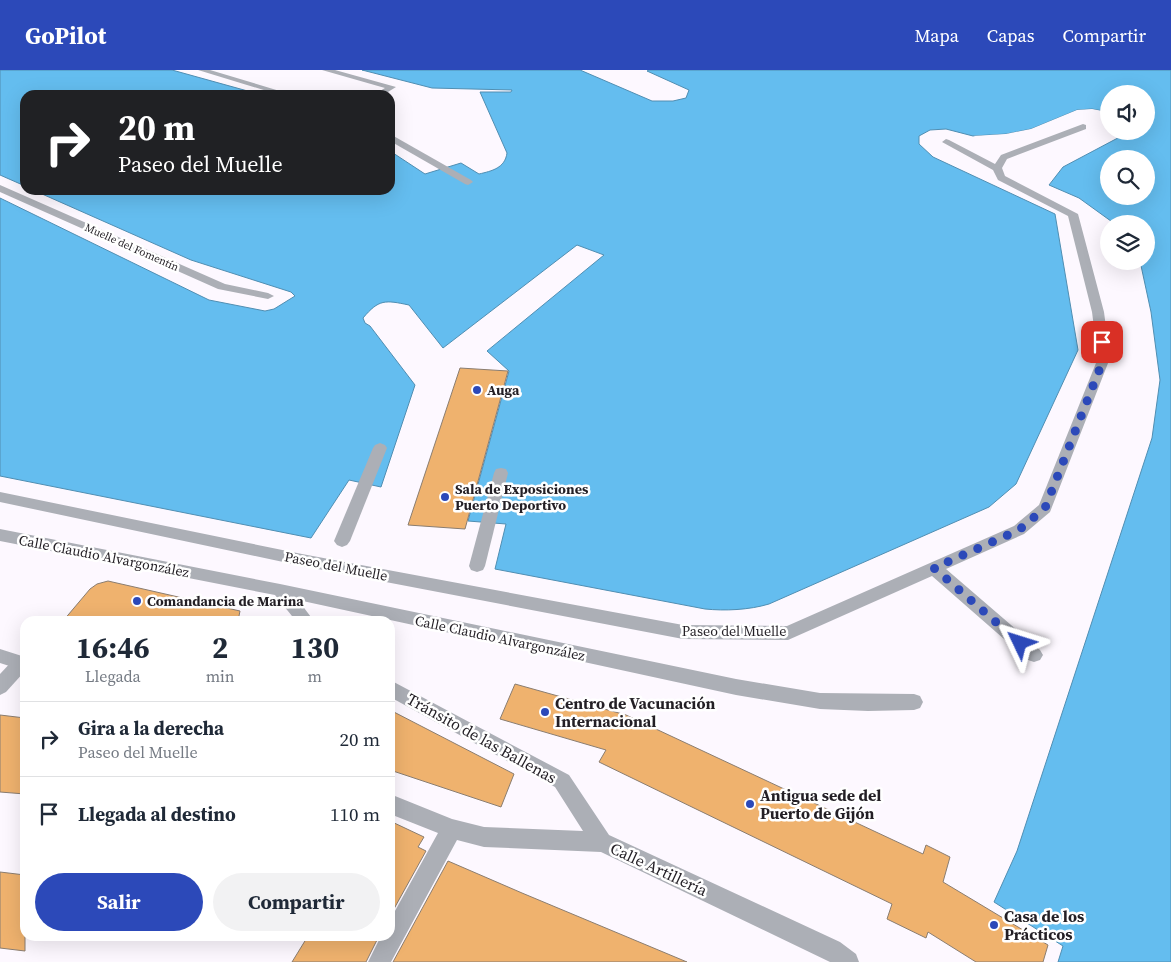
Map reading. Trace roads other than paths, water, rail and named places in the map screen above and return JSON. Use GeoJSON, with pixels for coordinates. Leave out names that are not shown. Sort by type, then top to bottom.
{"type":"FeatureCollection","features":[{"type":"Feature","properties":{"kind":"street"},"geometry":{"type":"LineString","coordinates":[[202,70],[272,90]]}},
{"type":"Feature","properties":{"kind":"street"},"geometry":{"type":"LineString","coordinates":[[326,70],[392,87],[386,90]]}},
{"type":"Feature","properties":{"kind":"street"},"geometry":{"type":"LineString","coordinates":[[998,161],[1081,126]]}},
{"type":"Feature","properties":{"kind":"street"},"geometry":{"type":"LineString","coordinates":[[395,140],[468,182]]}},
{"type":"Feature","properties":{"kind":"street","name":"Paseo del Muelle"},"geometry":{"type":"LineString","coordinates":[[0,496],[302,560],[683,632],[788,633],[1019,530],[1045,508],[1104,358],[1098,312],[1073,214],[1001,178],[998,161],[946,142]]}},
{"type":"Feature","properties":{"kind":"street","name":"Muelle del Fomentín"},"geometry":{"type":"LineString","coordinates":[[0,188],[222,288],[268,296]]}},
{"type":"Feature","properties":{"kind":"street"},"geometry":{"type":"LineString","coordinates":[[342,541],[380,448]]}},
{"type":"Feature","properties":{"kind":"street"},"geometry":{"type":"LineString","coordinates":[[477,566],[501,473]]}},
{"type":"Feature","properties":{"kind":"street","name":"Calle Claudio Alvargonzález"},"geometry":{"type":"LineString","coordinates":[[0,535],[280,590],[736,687],[820,701],[914,702]]}},
{"type":"Feature","properties":{"kind":"street"},"geometry":{"type":"LineString","coordinates":[[934,568],[1034,655]]}},
{"type":"Feature","properties":{"kind":"street"},"geometry":{"type":"LineString","coordinates":[[280,590],[302,616]]}},
{"type":"Feature","properties":{"kind":"street"},"geometry":{"type":"LineString","coordinates":[[0,656],[20,663]]}},
{"type":"Feature","properties":{"kind":"street"},"geometry":{"type":"LineString","coordinates":[[0,687],[20,667]]}},
{"type":"Feature","properties":{"kind":"street","name":"Tránsito de las Ballenas"},"geometry":{"type":"LineString","coordinates":[[395,691],[562,781],[602,842]]}},
{"type":"Feature","properties":{"kind":"street","name":"Calle Artillería"},"geometry":{"type":"LineString","coordinates":[[395,806],[452,829],[484,837],[602,842],[840,956]]}},
{"type":"Feature","properties":{"kind":"street"},"geometry":{"type":"LineString","coordinates":[[395,933],[452,829]]}},
{"type":"Feature","properties":{"kind":"street"},"geometry":{"type":"LineString","coordinates":[[379,962],[391,941]]}},
{"type":"Feature","properties":{"kind":"water"},"geometry":{"type":"Polygon","coordinates":[[[0,70],[172,70],[244,90],[20,90],[20,184],[0,175],[0,70]]]}},
{"type":"Feature","properties":{"kind":"water"},"geometry":{"type":"Polygon","coordinates":[[[362,70],[580,70],[652,101],[673,101],[686,98],[689,90],[647,71],[1171,70],[1171,962],[1058,962],[1063,946],[994,902],[1017,851],[1152,438],[1160,380],[1151,312],[1142,270],[1155,270],[1155,215],[1103,215],[1079,198],[1049,185],[1063,167],[1114,140],[1155,140],[1155,85],[1100,85],[1100,110],[1077,110],[1031,129],[1006,134],[973,136],[946,129],[930,130],[919,136],[919,144],[933,157],[1055,214],[1078,350],[1016,484],[989,507],[769,604],[737,610],[705,609],[495,569],[506,524],[468,521],[509,371],[487,351],[604,255],[577,245],[443,348],[409,305],[383,302],[374,307],[363,318],[415,385],[381,487],[349,480],[311,538],[0,476],[0,198],[209,300],[265,311],[274,309],[295,296],[291,292],[191,260],[44,195],[395,195],[395,154],[425,174],[461,163],[479,174],[493,170],[501,165],[507,153],[480,92],[511,92],[512,90],[432,88],[362,70]]]}},
{"type":"Feature","properties":{"kind":"place","name":"Auga"},"geometry":{"type":"Point","coordinates":[477,390]}},
{"type":"Feature","properties":{"kind":"place","name":"Sala de Exposiciones Puerto Deportivo"},"geometry":{"type":"Point","coordinates":[445,497]}},
{"type":"Feature","properties":{"kind":"place","name":"Comandancia de Marina"},"geometry":{"type":"Point","coordinates":[137,601]}},
{"type":"Feature","properties":{"kind":"place","name":"Centro de Vacunación Internacional"},"geometry":{"type":"Point","coordinates":[545,712]}},
{"type":"Feature","properties":{"kind":"place","name":"Antigua sede del Puerto de Gijón"},"geometry":{"type":"Point","coordinates":[750,804]}},
{"type":"Feature","properties":{"kind":"place","name":"Casa de los Prácticos"},"geometry":{"type":"Point","coordinates":[994,925]}}]}
